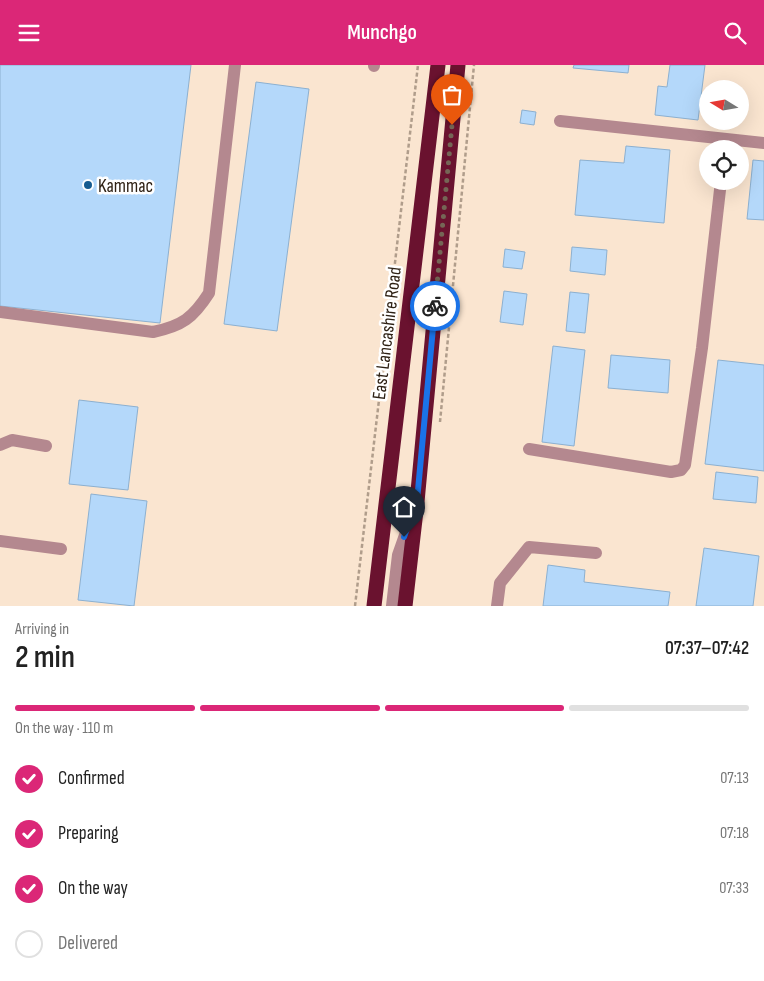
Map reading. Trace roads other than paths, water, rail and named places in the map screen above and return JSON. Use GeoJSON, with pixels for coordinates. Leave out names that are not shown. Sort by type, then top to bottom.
{"type":"FeatureCollection","features":[{"type":"Feature","properties":{"kind":"highway","name":"East Lancashire Road"},"geometry":{"type":"LineString","coordinates":[[374,606],[438,65]]}},
{"type":"Feature","properties":{"kind":"highway"},"geometry":{"type":"LineString","coordinates":[[405,606],[417,501],[458,65]]}},
{"type":"Feature","properties":{"kind":"street"},"geometry":{"type":"LineString","coordinates":[[0,312],[153,332],[185,322],[202,304],[209,293],[235,65]]}},
{"type":"Feature","properties":{"kind":"street"},"geometry":{"type":"LineString","coordinates":[[560,121],[699,140]]}},
{"type":"Feature","properties":{"kind":"street"},"geometry":{"type":"LineString","coordinates":[[749,143],[764,143]]}},
{"type":"Feature","properties":{"kind":"street"},"geometry":{"type":"LineString","coordinates":[[529,449],[671,472],[681,470],[685,465],[702,348],[720,190]]}},
{"type":"Feature","properties":{"kind":"street"},"geometry":{"type":"LineString","coordinates":[[0,445],[12,440],[46,446]]}},
{"type":"Feature","properties":{"kind":"street"},"geometry":{"type":"LineString","coordinates":[[392,606],[398,555],[417,501]]}},
{"type":"Feature","properties":{"kind":"street"},"geometry":{"type":"LineString","coordinates":[[0,541],[61,549]]}},
{"type":"Feature","properties":{"kind":"street"},"geometry":{"type":"LineString","coordinates":[[497,606],[500,583],[529,547],[596,553]]}},
{"type":"Feature","properties":{"kind":"place","name":"Kammac"},"geometry":{"type":"Point","coordinates":[88,185]}}]}
